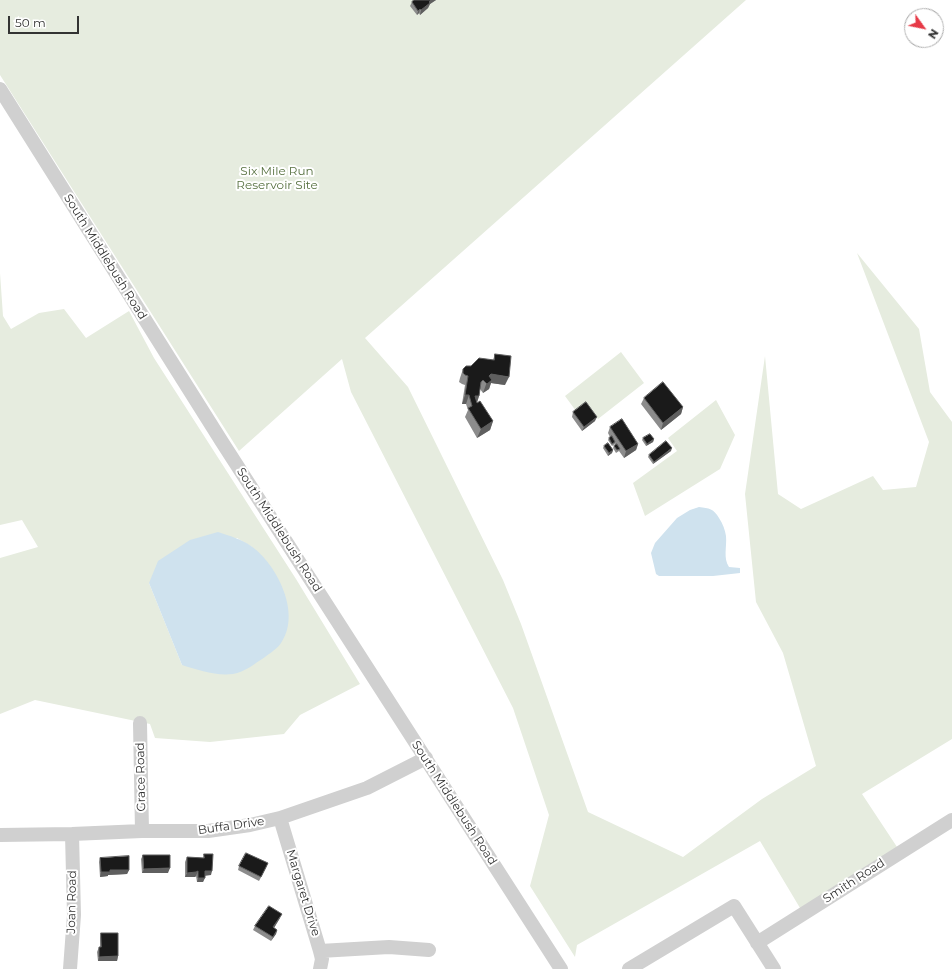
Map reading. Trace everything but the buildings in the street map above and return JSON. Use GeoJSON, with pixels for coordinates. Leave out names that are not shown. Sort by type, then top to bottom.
{"type":"FeatureCollection","features":[{"type":"Feature","properties":{"kind":"street","name":"South Middlebush Road"},"geometry":{"type":"LineString","coordinates":[[0,89],[222,442],[561,969]]}},
{"type":"Feature","properties":{"kind":"street","name":"Grace Road"},"geometry":{"type":"LineString","coordinates":[[140,723],[142,831]]}},
{"type":"Feature","properties":{"kind":"street","name":"Buffa Drive"},"geometry":{"type":"LineString","coordinates":[[0,835],[142,831],[208,831],[250,825],[280,818],[367,788],[426,758]]}},
{"type":"Feature","properties":{"kind":"street","name":"Margaret Drive"},"geometry":{"type":"LineString","coordinates":[[280,818],[320,951],[322,959],[320,969]]}},
{"type":"Feature","properties":{"kind":"street","name":"Smith Road"},"geometry":{"type":"LineString","coordinates":[[757,943],[952,820]]}},
{"type":"Feature","properties":{"kind":"street","name":"Joan Road"},"geometry":{"type":"LineString","coordinates":[[70,969],[74,915],[72,834]]}},
{"type":"Feature","properties":{"kind":"street"},"geometry":{"type":"LineString","coordinates":[[629,969],[734,906],[774,969]]}},
{"type":"Feature","properties":{"kind":"street"},"geometry":{"type":"LineString","coordinates":[[320,951],[389,947],[429,950]]}},
{"type":"Feature","properties":{"kind":"green space","name":"Six Mile Run Reservoir Site"},"geometry":{"type":"Polygon","coordinates":[[[0,0],[746,0],[365,338],[408,387],[503,580],[521,624],[588,812],[683,857],[762,799],[816,766],[783,653],[756,602],[745,494],[765,356],[778,494],[801,509],[873,476],[883,490],[916,487],[929,442],[857,253],[919,329],[930,392],[952,422],[952,739],[862,794],[901,853],[803,913],[760,841],[577,945],[575,957],[530,886],[549,815],[513,708],[351,392],[342,359],[239,451],[0,75],[0,0]]]}},
{"type":"Feature","properties":{"kind":"green space"},"geometry":{"type":"Polygon","coordinates":[[[0,273],[3,316],[11,329],[39,313],[64,309],[86,338],[129,311],[154,358],[296,579],[360,684],[300,715],[284,734],[210,742],[155,738],[150,724],[35,700],[0,714],[0,558],[38,547],[22,520],[0,525],[0,273]],[[237,538],[149,583],[182,665],[267,562],[252,547],[237,538]]]}},
{"type":"Feature","properties":{"kind":"green space"},"geometry":{"type":"Polygon","coordinates":[[[621,352],[644,383],[598,419],[586,404],[576,411],[565,396],[621,352]]]}},
{"type":"Feature","properties":{"kind":"green space"},"geometry":{"type":"Polygon","coordinates":[[[716,400],[735,435],[720,469],[645,516],[633,483],[677,451],[668,438],[716,400]]]}},
{"type":"Feature","properties":{"kind":"water"},"geometry":{"type":"Polygon","coordinates":[[[699,507],[713,511],[717,515],[724,527],[726,536],[727,564],[729,567],[740,568],[740,573],[713,576],[659,576],[656,574],[651,553],[655,543],[677,518],[690,510],[699,507]]]}},
{"type":"Feature","properties":{"kind":"water"},"geometry":{"type":"Polygon","coordinates":[[[218,532],[243,541],[261,554],[277,577],[284,590],[288,604],[289,618],[287,631],[281,643],[265,657],[242,671],[233,674],[200,671],[182,665],[149,583],[158,561],[190,540],[218,532]]]}}]}
